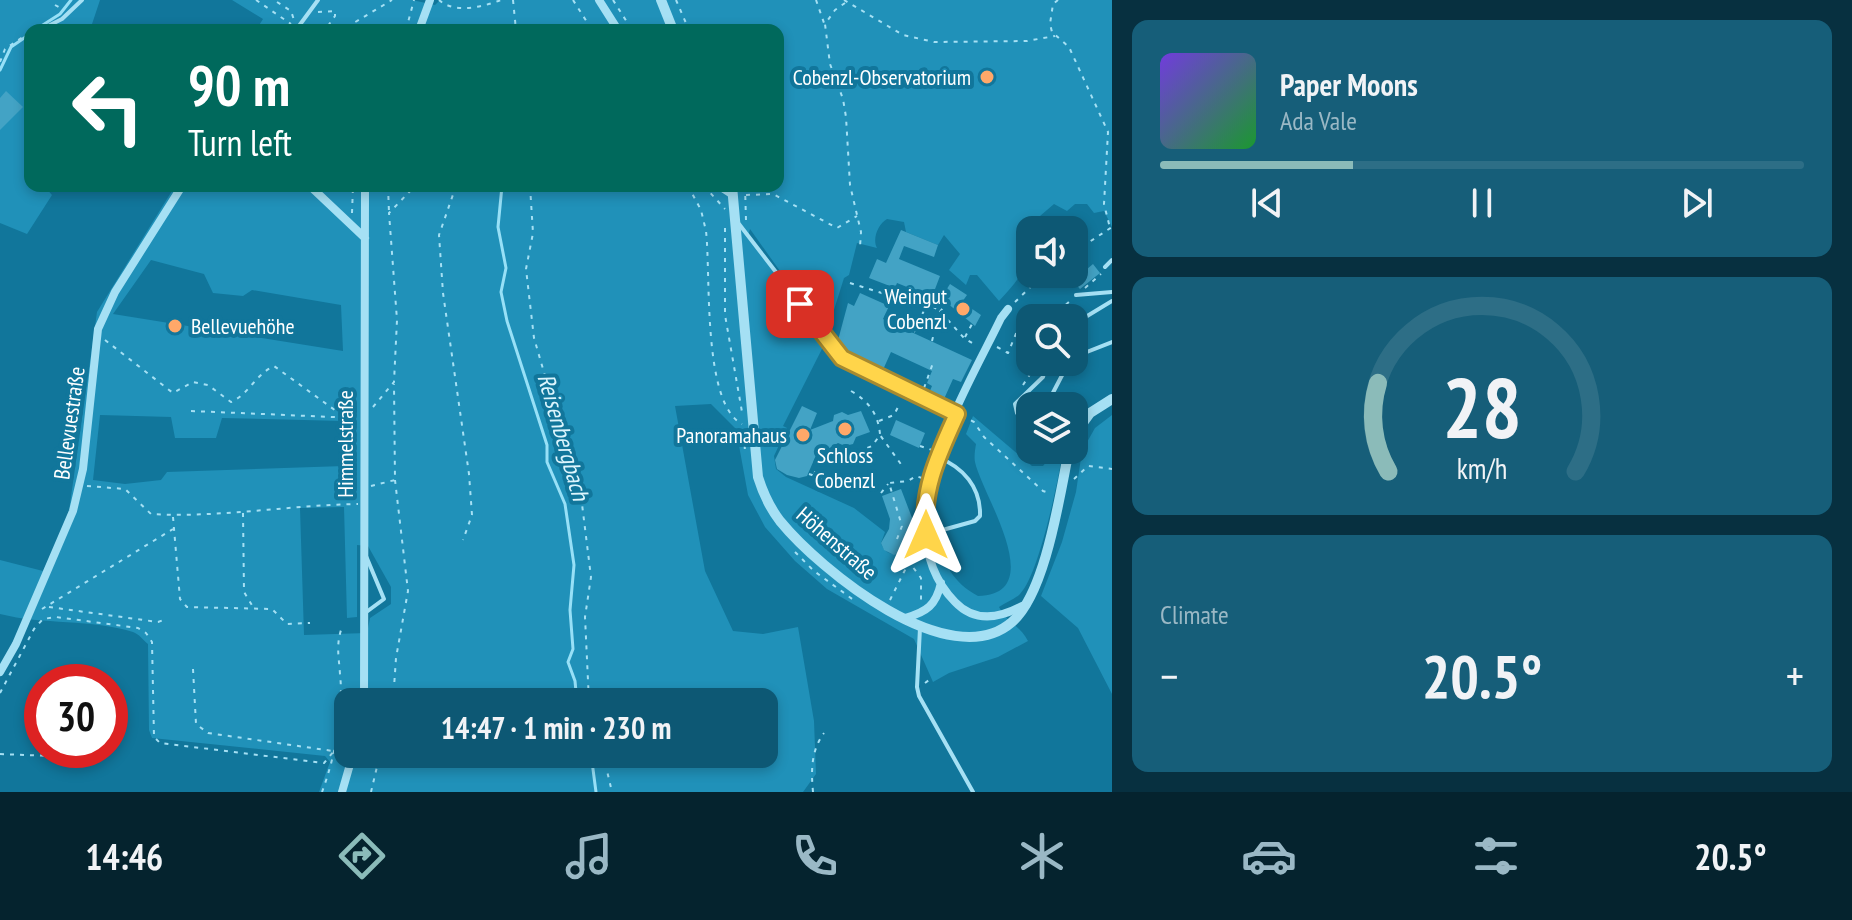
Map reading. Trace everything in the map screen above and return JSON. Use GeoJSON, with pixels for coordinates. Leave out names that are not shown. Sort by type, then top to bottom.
{"type":"FeatureCollection","features":[{"type":"Feature","properties":{"kind":"street"},"geometry":{"type":"LineString","coordinates":[[421,24],[430,0]]}},
{"type":"Feature","properties":{"kind":"street"},"geometry":{"type":"LineString","coordinates":[[599,0],[614,24]]}},
{"type":"Feature","properties":{"kind":"street"},"geometry":{"type":"LineString","coordinates":[[661,0],[671,24]]}},
{"type":"Feature","properties":{"kind":"street","name":"Bellevuestraße"},"geometry":{"type":"LineString","coordinates":[[0,672],[68,527],[79,486],[98,329],[115,292],[178,192]]}},
{"type":"Feature","properties":{"kind":"street"},"geometry":{"type":"LineString","coordinates":[[316,192],[365,238]]}},
{"type":"Feature","properties":{"kind":"street","name":"Himmelstraße"},"geometry":{"type":"LineString","coordinates":[[364,688],[365,192]]}},
{"type":"Feature","properties":{"kind":"street","name":"Höhenstraße"},"geometry":{"type":"LineString","coordinates":[[733,192],[758,477],[763,493],[780,520],[797,539],[851,585],[905,618],[952,637],[977,638],[1007,626],[1027,604],[1053,529],[1066,464]]}},
{"type":"Feature","properties":{"kind":"street"},"geometry":{"type":"LineString","coordinates":[[1008,309],[935,454],[926,498],[926,535],[931,561],[954,601],[975,615],[996,617],[1027,604]]}},
{"type":"Feature","properties":{"kind":"street"},"geometry":{"type":"LineString","coordinates":[[1088,416],[1112,399]]}},
{"type":"Feature","properties":{"kind":"street"},"geometry":{"type":"LineString","coordinates":[[905,618],[929,608],[937,597],[941,583]]}},
{"type":"Feature","properties":{"kind":"street"},"geometry":{"type":"LineString","coordinates":[[342,792],[349,768]]}},
{"type":"Feature","properties":{"kind":"lane"},"geometry":{"type":"LineString","coordinates":[[52,24],[82,0]]}},
{"type":"Feature","properties":{"kind":"lane"},"geometry":{"type":"LineString","coordinates":[[301,24],[318,0]]}},
{"type":"Feature","properties":{"kind":"lane"},"geometry":{"type":"LineString","coordinates":[[736,224],[744,227],[842,358],[957,414]]}},
{"type":"Feature","properties":{"kind":"lane"},"geometry":{"type":"LineString","coordinates":[[1105,267],[1112,260]]}},
{"type":"Feature","properties":{"kind":"lane"},"geometry":{"type":"LineString","coordinates":[[1074,297],[1112,292]]}},
{"type":"Feature","properties":{"kind":"lane"},"geometry":{"type":"LineString","coordinates":[[1088,316],[1112,301]]}},
{"type":"Feature","properties":{"kind":"lane"},"geometry":{"type":"LineString","coordinates":[[1088,351],[1112,342]]}},
{"type":"Feature","properties":{"kind":"lane"},"geometry":{"type":"LineString","coordinates":[[1027,392],[1043,376]]}},
{"type":"Feature","properties":{"kind":"lane"},"geometry":{"type":"LineString","coordinates":[[926,535],[978,519],[979,504],[964,472],[935,454]]}},
{"type":"Feature","properties":{"kind":"lane"},"geometry":{"type":"LineString","coordinates":[[363,550],[384,599],[363,614]]}},
{"type":"Feature","properties":{"kind":"lane"},"geometry":{"type":"LineString","coordinates":[[921,625],[917,687],[937,732],[973,792]]}},
{"type":"Feature","properties":{"kind":"path"},"geometry":{"type":"LineString","coordinates":[[55,5],[61,7],[64,0]]}},
{"type":"Feature","properties":{"kind":"path"},"geometry":{"type":"LineString","coordinates":[[256,0],[290,24]]}},
{"type":"Feature","properties":{"kind":"path"},"geometry":{"type":"LineString","coordinates":[[352,24],[392,0]]}},
{"type":"Feature","properties":{"kind":"path"},"geometry":{"type":"LineString","coordinates":[[408,24],[414,0]]}},
{"type":"Feature","properties":{"kind":"path"},"geometry":{"type":"LineString","coordinates":[[439,0],[446,6],[469,8],[501,0]]}},
{"type":"Feature","properties":{"kind":"path"},"geometry":{"type":"LineString","coordinates":[[513,0],[515,24]]}},
{"type":"Feature","properties":{"kind":"path"},"geometry":{"type":"LineString","coordinates":[[613,0],[628,24]]}},
{"type":"Feature","properties":{"kind":"path"},"geometry":{"type":"LineString","coordinates":[[676,0],[686,24]]}},
{"type":"Feature","properties":{"kind":"path"},"geometry":{"type":"LineString","coordinates":[[816,0],[825,24],[830,64],[843,99],[850,185],[859,215],[860,247]]}},
{"type":"Feature","properties":{"kind":"path"},"geometry":{"type":"LineString","coordinates":[[1050,0],[1053,4]]}},
{"type":"Feature","properties":{"kind":"path"},"geometry":{"type":"LineString","coordinates":[[1058,0],[1053,4],[1050,24],[1055,36],[1069,47],[1108,132],[1104,204],[1111,227],[1088,243]]}},
{"type":"Feature","properties":{"kind":"path"},"geometry":{"type":"LineString","coordinates":[[573,1],[588,24]]}},
{"type":"Feature","properties":{"kind":"path"},"geometry":{"type":"LineString","coordinates":[[277,2],[291,11],[295,24]]}},
{"type":"Feature","properties":{"kind":"path"},"geometry":{"type":"LineString","coordinates":[[825,24],[845,2],[903,35],[934,42],[1027,41],[1055,36]]}},
{"type":"Feature","properties":{"kind":"path"},"geometry":{"type":"LineString","coordinates":[[308,14],[335,11],[329,24]]}},
{"type":"Feature","properties":{"kind":"path"},"geometry":{"type":"LineString","coordinates":[[0,62],[14,41],[24,35]]}},
{"type":"Feature","properties":{"kind":"path"},"geometry":{"type":"LineString","coordinates":[[1108,132],[1112,128]]}},
{"type":"Feature","properties":{"kind":"path"},"geometry":{"type":"LineString","coordinates":[[1108,145],[1112,149]]}},
{"type":"Feature","properties":{"kind":"path"},"geometry":{"type":"LineString","coordinates":[[351,225],[353,192]]}},
{"type":"Feature","properties":{"kind":"path"},"geometry":{"type":"LineString","coordinates":[[388,192],[397,320],[395,480],[408,591],[394,688]]}},
{"type":"Feature","properties":{"kind":"path"},"geometry":{"type":"LineString","coordinates":[[389,213],[409,192]]}},
{"type":"Feature","properties":{"kind":"path"},"geometry":{"type":"LineString","coordinates":[[454,192],[439,235],[443,293],[469,474],[472,515],[463,540]]}},
{"type":"Feature","properties":{"kind":"path"},"geometry":{"type":"LineString","coordinates":[[530,192],[533,233],[526,269],[534,338],[564,436],[564,462],[582,504],[591,577],[585,617],[588,688]]}},
{"type":"Feature","properties":{"kind":"path"},"geometry":{"type":"LineString","coordinates":[[691,192],[701,210],[706,231],[716,378],[728,414],[744,424],[725,315],[736,224],[746,192]]}},
{"type":"Feature","properties":{"kind":"path"},"geometry":{"type":"LineString","coordinates":[[710,192],[727,211]]}},
{"type":"Feature","properties":{"kind":"path"},"geometry":{"type":"LineString","coordinates":[[746,195],[773,194],[837,228],[859,215]]}},
{"type":"Feature","properties":{"kind":"path"},"geometry":{"type":"LineString","coordinates":[[850,283],[888,295],[906,290],[940,311],[964,338],[1008,353],[1016,334]]}},
{"type":"Feature","properties":{"kind":"path"},"geometry":{"type":"LineString","coordinates":[[1008,309],[1030,288]]}},
{"type":"Feature","properties":{"kind":"path"},"geometry":{"type":"LineString","coordinates":[[1066,300],[1074,297]]}},
{"type":"Feature","properties":{"kind":"path"},"geometry":{"type":"LineString","coordinates":[[914,332],[927,303]]}},
{"type":"Feature","properties":{"kind":"path"},"geometry":{"type":"LineString","coordinates":[[932,341],[940,311],[947,303]]}},
{"type":"Feature","properties":{"kind":"path"},"geometry":{"type":"LineString","coordinates":[[964,338],[972,324]]}},
{"type":"Feature","properties":{"kind":"path"},"geometry":{"type":"LineString","coordinates":[[98,329],[111,346],[173,393],[193,382],[208,385],[231,402],[240,398],[266,370],[274,366],[346,417]]}},
{"type":"Feature","properties":{"kind":"path"},"geometry":{"type":"LineString","coordinates":[[921,397],[933,363]]}},
{"type":"Feature","properties":{"kind":"path"},"geometry":{"type":"LineString","coordinates":[[1022,388],[1029,376]]}},
{"type":"Feature","properties":{"kind":"path"},"geometry":{"type":"LineString","coordinates":[[191,411],[364,419],[394,382]]}},
{"type":"Feature","properties":{"kind":"path"},"geometry":{"type":"LineString","coordinates":[[851,391],[864,399],[878,422],[880,435],[903,467]]}},
{"type":"Feature","properties":{"kind":"path"},"geometry":{"type":"LineString","coordinates":[[878,422],[894,415],[899,405]]}},
{"type":"Feature","properties":{"kind":"path"},"geometry":{"type":"LineString","coordinates":[[969,418],[996,448],[1048,492]]}},
{"type":"Feature","properties":{"kind":"path"},"geometry":{"type":"LineString","coordinates":[[844,479],[830,481],[812,474],[821,456],[834,461],[872,446],[880,435]]}},
{"type":"Feature","properties":{"kind":"path"},"geometry":{"type":"LineString","coordinates":[[920,446],[935,454]]}},
{"type":"Feature","properties":{"kind":"path"},"geometry":{"type":"LineString","coordinates":[[1077,477],[1088,466],[1112,469]]}},
{"type":"Feature","properties":{"kind":"path"},"geometry":{"type":"LineString","coordinates":[[881,493],[889,483],[908,481],[916,476],[923,478]]}},
{"type":"Feature","properties":{"kind":"path"},"geometry":{"type":"LineString","coordinates":[[363,489],[395,480]]}},
{"type":"Feature","properties":{"kind":"path"},"geometry":{"type":"LineString","coordinates":[[889,483],[902,526],[897,539]]}},
{"type":"Feature","properties":{"kind":"path"},"geometry":{"type":"LineString","coordinates":[[79,486],[125,489],[151,514],[363,504]]}},
{"type":"Feature","properties":{"kind":"path"},"geometry":{"type":"LineString","coordinates":[[243,511],[244,592],[254,608]]}},
{"type":"Feature","properties":{"kind":"path"},"geometry":{"type":"LineString","coordinates":[[172,515],[183,604],[191,608],[272,609],[287,624],[310,623]]}},
{"type":"Feature","properties":{"kind":"path"},"geometry":{"type":"LineString","coordinates":[[29,612],[47,607],[175,528]]}},
{"type":"Feature","properties":{"kind":"path"},"geometry":{"type":"LineString","coordinates":[[885,606],[909,562],[922,546]]}},
{"type":"Feature","properties":{"kind":"path"},"geometry":{"type":"LineString","coordinates":[[909,562],[923,583],[921,606]]}},
{"type":"Feature","properties":{"kind":"path"},"geometry":{"type":"LineString","coordinates":[[47,607],[158,622],[166,619]]}},
{"type":"Feature","properties":{"kind":"path"},"geometry":{"type":"LineString","coordinates":[[0,693],[34,629],[43,619],[56,617],[138,628],[152,642],[154,737],[160,743],[324,763],[334,751]]}},
{"type":"Feature","properties":{"kind":"path"},"geometry":{"type":"LineString","coordinates":[[339,688],[337,644],[341,630]]}},
{"type":"Feature","properties":{"kind":"path"},"geometry":{"type":"LineString","coordinates":[[193,669],[196,724],[208,733],[334,751]]}},
{"type":"Feature","properties":{"kind":"path"},"geometry":{"type":"LineString","coordinates":[[917,687],[933,677]]}},
{"type":"Feature","properties":{"kind":"path"},"geometry":{"type":"LineString","coordinates":[[813,792],[815,745],[824,733]]}},
{"type":"Feature","properties":{"kind":"path"},"geometry":{"type":"LineString","coordinates":[[322,792],[334,751]]}},
{"type":"Feature","properties":{"kind":"path"},"geometry":{"type":"LineString","coordinates":[[0,754],[24,755]]}},
{"type":"Feature","properties":{"kind":"path"},"geometry":{"type":"LineString","coordinates":[[371,792],[377,768]]}},
{"type":"Feature","properties":{"kind":"path"},"geometry":{"type":"LineString","coordinates":[[606,768],[612,792]]}},
{"type":"Feature","properties":{"kind":"shaded area"},"geometry":{"type":"Polygon","coordinates":[[[0,0],[100,0],[92,24],[24,24],[24,192],[49,192],[52,195],[27,234],[0,223],[0,0]]]}},
{"type":"Feature","properties":{"kind":"shaded area"},"geometry":{"type":"Polygon","coordinates":[[[232,0],[412,0],[435,5],[440,0],[1112,0],[1112,227],[1104,211],[1094,213],[1087,204],[1075,204],[1067,211],[1054,204],[1040,216],[1016,216],[1016,281],[999,301],[977,275],[970,275],[966,285],[949,270],[960,254],[944,235],[938,245],[906,232],[904,222],[887,219],[877,232],[877,248],[857,243],[849,275],[844,278],[833,313],[830,309],[825,311],[827,316],[832,317],[826,327],[812,316],[750,229],[748,236],[825,343],[783,426],[787,428],[774,456],[776,469],[786,477],[854,508],[885,532],[881,543],[887,552],[905,551],[913,558],[935,537],[946,564],[969,591],[978,596],[999,591],[1009,579],[1011,561],[998,518],[975,462],[976,444],[966,434],[973,416],[1016,452],[1016,464],[1061,464],[1034,568],[1020,594],[999,607],[1028,641],[998,657],[949,673],[933,682],[914,639],[827,589],[795,561],[765,527],[748,495],[736,429],[711,404],[675,406],[705,571],[733,631],[763,634],[798,627],[814,721],[816,774],[803,792],[319,792],[330,762],[325,756],[152,738],[149,730],[148,644],[135,633],[84,623],[33,620],[0,614],[0,560],[43,571],[68,518],[97,312],[171,192],[784,192],[784,24],[260,24],[263,19],[232,0]],[[151,260],[113,314],[343,351],[341,305],[252,290],[243,296],[213,293],[204,274],[151,260]],[[100,415],[93,480],[125,484],[161,480],[167,472],[344,466],[343,421],[222,418],[216,438],[175,438],[171,417],[100,415]],[[344,507],[300,508],[304,635],[367,633],[370,618],[391,604],[391,587],[368,546],[357,545],[357,617],[347,618],[344,507]]]}},
{"type":"Feature","properties":{"kind":"shaded area"},"geometry":{"type":"Polygon","coordinates":[[[1112,415],[1112,694],[1078,628],[1041,596],[1062,542],[1080,464],[1088,464],[1088,440],[1095,428],[1112,415]]]}},
{"type":"Feature","properties":{"kind":"building"},"geometry":{"type":"Polygon","coordinates":[[[6,91],[23,107],[0,130],[0,98],[6,91]]]}},
{"type":"Feature","properties":{"kind":"building"},"geometry":{"type":"Polygon","coordinates":[[[901,230],[938,245],[934,257],[904,246],[899,259],[940,276],[932,297],[897,283],[895,288],[869,278],[877,259],[886,263],[901,230]]]}},
{"type":"Feature","properties":{"kind":"building"},"geometry":{"type":"Polygon","coordinates":[[[1093,264],[1100,273],[1088,283],[1088,268],[1093,264]]]}},
{"type":"Feature","properties":{"kind":"building","name":"Weingut Cobenzl"},"geometry":{"type":"Polygon","coordinates":[[[950,284],[967,295],[962,302],[981,315],[975,326],[941,298],[950,284]]]}},
{"type":"Feature","properties":{"kind":"building"},"geometry":{"type":"Polygon","coordinates":[[[860,293],[889,306],[883,319],[972,360],[961,382],[953,379],[944,399],[929,393],[932,386],[927,383],[932,371],[891,352],[882,372],[845,354],[837,344],[848,303],[854,306],[860,293]]]}},
{"type":"Feature","properties":{"kind":"building"},"geometry":{"type":"Polygon","coordinates":[[[802,406],[817,413],[810,430],[833,421],[834,415],[842,412],[848,415],[861,411],[870,432],[856,437],[853,444],[845,446],[838,443],[826,450],[820,446],[807,476],[787,475],[777,469],[775,460],[802,406]]]}},
{"type":"Feature","properties":{"kind":"building"},"geometry":{"type":"Polygon","coordinates":[[[896,420],[925,433],[919,448],[890,435],[896,420]]]}},
{"type":"Feature","properties":{"kind":"building"},"geometry":{"type":"Polygon","coordinates":[[[901,489],[914,530],[905,551],[894,555],[884,550],[881,543],[889,529],[890,519],[882,496],[901,489]]]}},
{"type":"Feature","properties":{"kind":"waterway"},"geometry":{"type":"LineString","coordinates":[[44,24],[60,14],[71,0]]}},
{"type":"Feature","properties":{"kind":"waterway"},"geometry":{"type":"LineString","coordinates":[[0,70],[11,47],[24,38]]}},
{"type":"Feature","properties":{"kind":"waterway","name":"Reisenbergbach"},"geometry":{"type":"LineString","coordinates":[[501,192],[498,227],[506,268],[501,292],[507,321],[547,445],[547,462],[565,504],[574,565],[570,610],[573,649],[568,662],[576,688]]}},
{"type":"Feature","properties":{"kind":"waterway","name":"Reisenbergbach"},"geometry":{"type":"LineString","coordinates":[[593,768],[596,792]]}},
{"type":"Feature","properties":{"kind":"place","name":"Cobenzl-Observatorium"},"geometry":{"type":"Point","coordinates":[987,77]}},
{"type":"Feature","properties":{"kind":"place","name":"Weingut Cobenzl"},"geometry":{"type":"Point","coordinates":[963,309]}},
{"type":"Feature","properties":{"kind":"place","name":"Bellevuehöhe"},"geometry":{"type":"Point","coordinates":[175,326]}},
{"type":"Feature","properties":{"kind":"place","name":"Schloss Cobenzl"},"geometry":{"type":"Point","coordinates":[845,429]}},
{"type":"Feature","properties":{"kind":"place","name":"Panoramahaus"},"geometry":{"type":"Point","coordinates":[803,435]}},
{"type":"Feature","properties":{"kind":"route"},"geometry":{"type":"LineString","coordinates":[[800,304],[842,358],[957,414],[930,475],[924,522],[926,535]]}}]}
